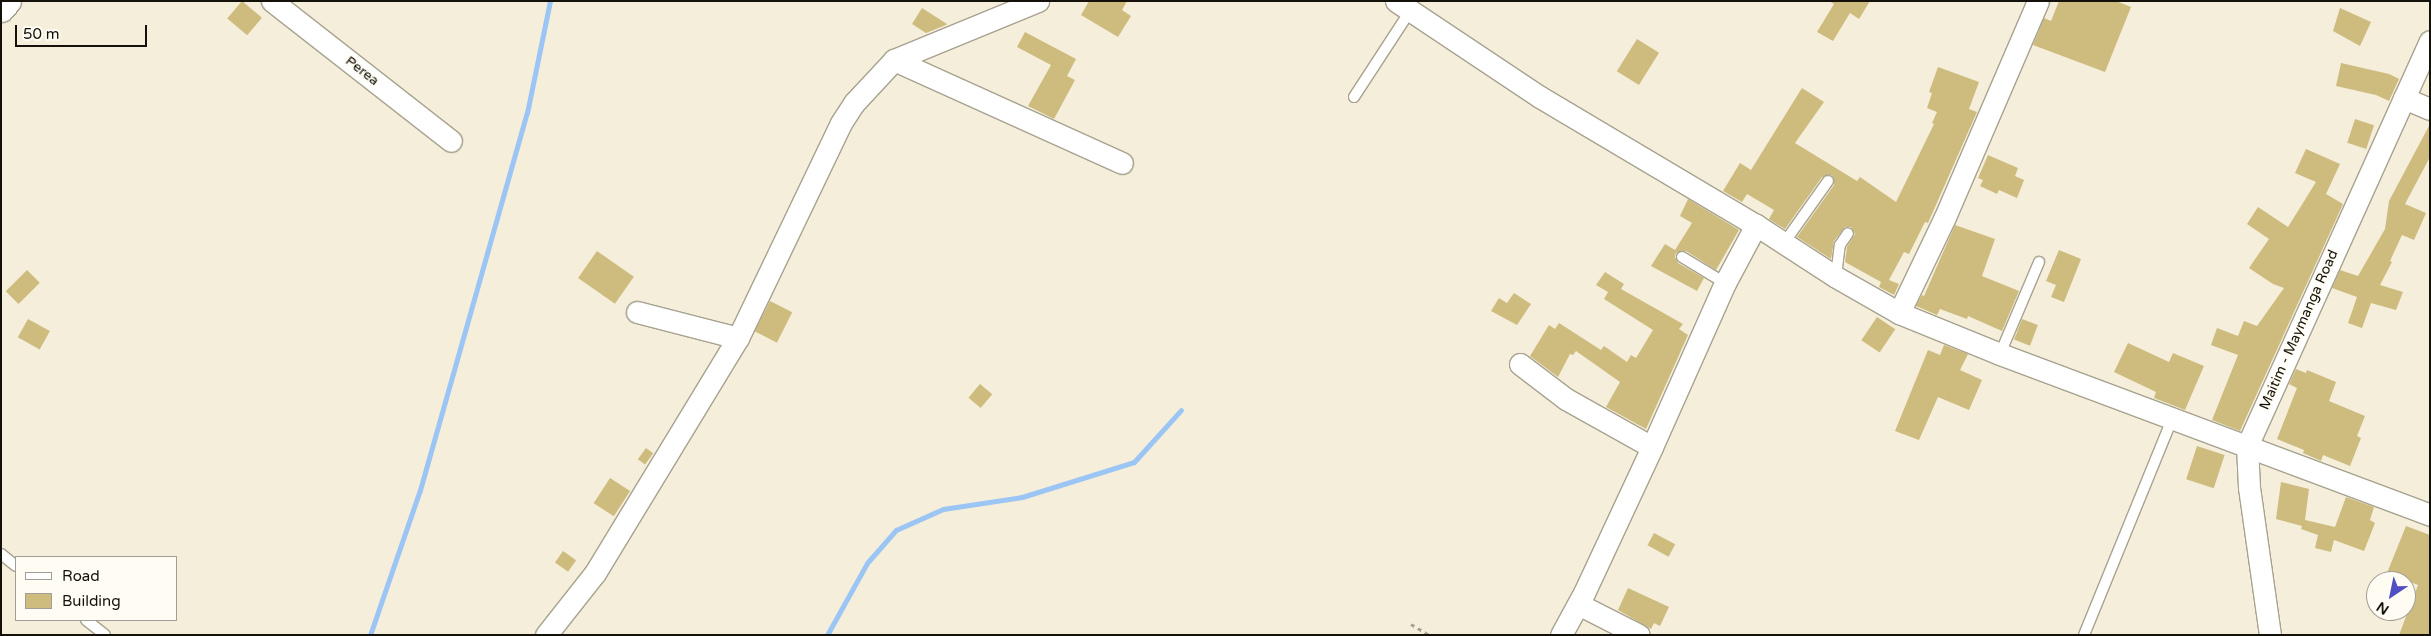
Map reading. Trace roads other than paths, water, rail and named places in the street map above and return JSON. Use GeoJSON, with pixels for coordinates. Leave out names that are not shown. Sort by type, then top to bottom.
{"type":"FeatureCollection","features":[{"type":"Feature","properties":{"kind":"main road"},"geometry":{"type":"LineString","coordinates":[[1,8],[7,1]]}},
{"type":"Feature","properties":{"kind":"street","name":"Perea"},"geometry":{"type":"LineString","coordinates":[[272,1],[451,141]]}},
{"type":"Feature","properties":{"kind":"street"},"geometry":{"type":"LineString","coordinates":[[546,635],[600,565],[738,338],[841,123],[864,91],[894,60],[1038,1]]}},
{"type":"Feature","properties":{"kind":"street"},"geometry":{"type":"LineString","coordinates":[[1899,313],[1945,217],[2038,1]]}},
{"type":"Feature","properties":{"kind":"street"},"geometry":{"type":"LineString","coordinates":[[1403,6],[1540,97],[1784,243],[1836,277],[1899,313],[2000,354],[2430,515]]}},
{"type":"Feature","properties":{"kind":"street","name":"Maitim - Maymanga Road"},"geometry":{"type":"LineString","coordinates":[[2270,635],[2249,487],[2247,446],[2430,41]]}},
{"type":"Feature","properties":{"kind":"street"},"geometry":{"type":"LineString","coordinates":[[894,60],[1122,163]]}},
{"type":"Feature","properties":{"kind":"street"},"geometry":{"type":"LineString","coordinates":[[2404,98],[2430,109]]}},
{"type":"Feature","properties":{"kind":"street"},"geometry":{"type":"LineString","coordinates":[[1561,635],[1578,604],[1652,447],[1726,283],[1756,226]]}},
{"type":"Feature","properties":{"kind":"street"},"geometry":{"type":"LineString","coordinates":[[637,312],[738,338]]}},
{"type":"Feature","properties":{"kind":"street"},"geometry":{"type":"LineString","coordinates":[[1520,364],[1566,399],[1652,447]]}},
{"type":"Feature","properties":{"kind":"street"},"geometry":{"type":"LineString","coordinates":[[1578,604],[1639,635]]}},
{"type":"Feature","properties":{"kind":"lane"},"geometry":{"type":"LineString","coordinates":[[1354,97],[1403,6]]}},
{"type":"Feature","properties":{"kind":"lane"},"geometry":{"type":"LineString","coordinates":[[1784,243],[1828,180]]}},
{"type":"Feature","properties":{"kind":"lane"},"geometry":{"type":"LineString","coordinates":[[1836,277],[1840,245],[1848,233]]}},
{"type":"Feature","properties":{"kind":"lane"},"geometry":{"type":"LineString","coordinates":[[1682,257],[1726,283]]}},
{"type":"Feature","properties":{"kind":"lane"},"geometry":{"type":"LineString","coordinates":[[2000,354],[2039,262]]}},
{"type":"Feature","properties":{"kind":"lane"},"geometry":{"type":"LineString","coordinates":[[2084,635],[2172,418]]}},
{"type":"Feature","properties":{"kind":"lane"},"geometry":{"type":"LineString","coordinates":[[1,554],[15,565]]}},
{"type":"Feature","properties":{"kind":"lane"},"geometry":{"type":"LineString","coordinates":[[87,621],[105,635]]}},
{"type":"Feature","properties":{"kind":"waterway"},"geometry":{"type":"LineString","coordinates":[[370,635],[420,490],[527,113],[550,1]]}},
{"type":"Feature","properties":{"kind":"waterway"},"geometry":{"type":"LineString","coordinates":[[827,635],[867,563],[896,530],[943,509],[1022,497],[1134,462],[1181,410]]}}]}
